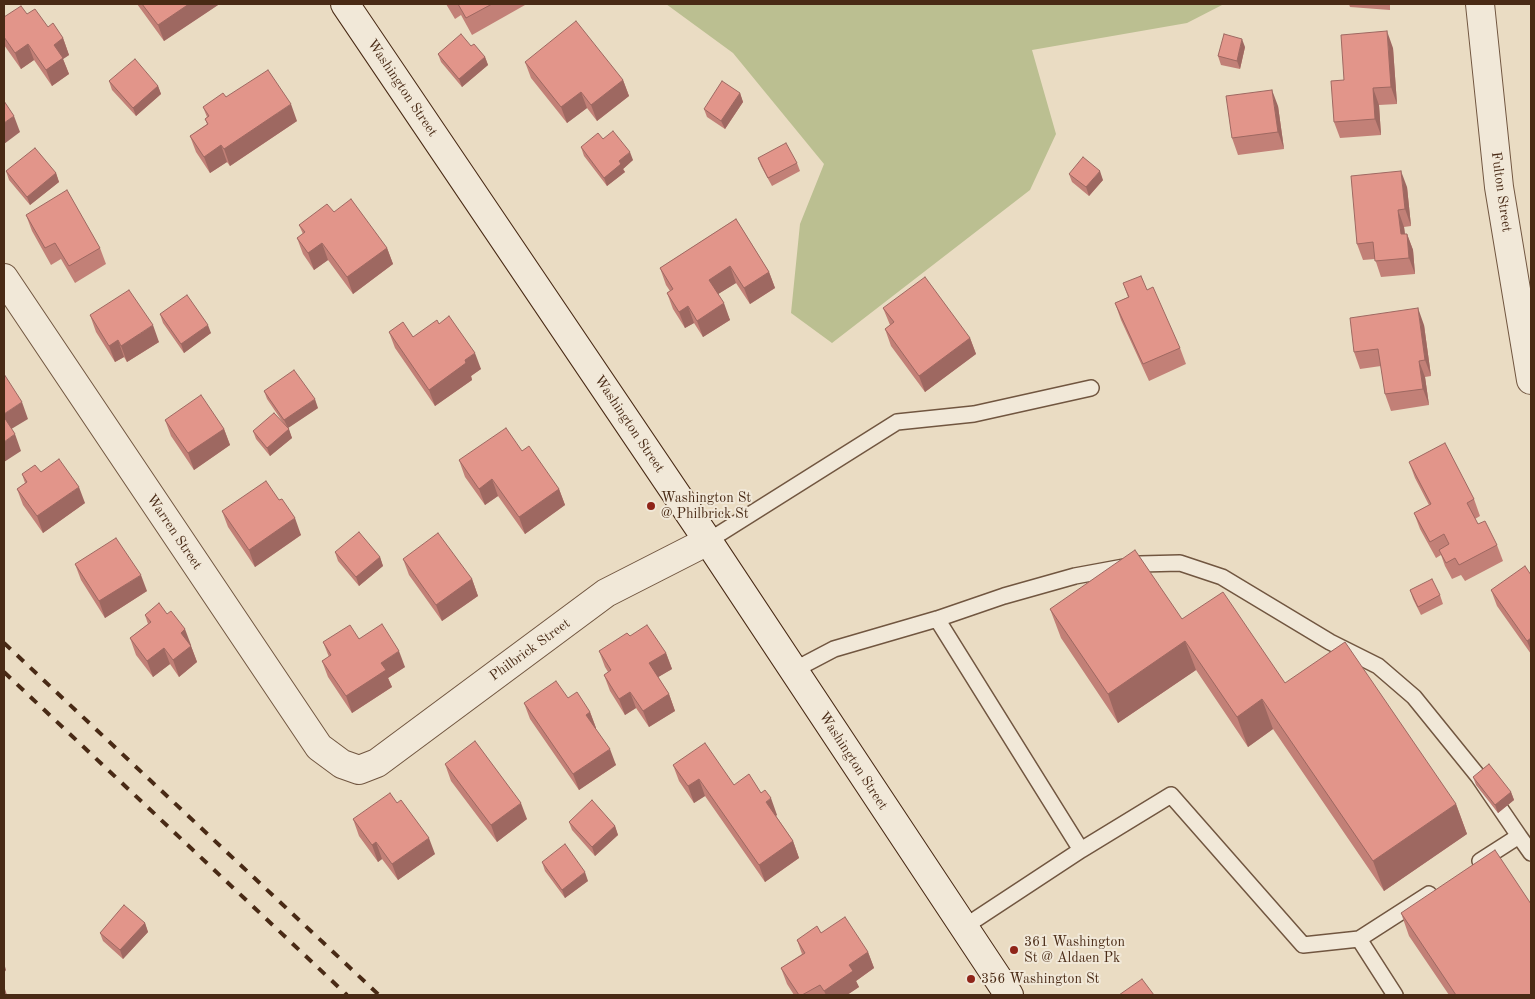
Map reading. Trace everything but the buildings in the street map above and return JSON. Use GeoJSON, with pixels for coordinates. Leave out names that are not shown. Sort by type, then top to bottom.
{"type":"FeatureCollection","features":[{"type":"Feature","properties":{"kind":"street","name":"Washington Street"},"geometry":{"type":"LineString","coordinates":[[346,4],[708,541],[1008,995]]}},
{"type":"Feature","properties":{"kind":"street","name":"Fulton Street"},"geometry":{"type":"LineString","coordinates":[[1480,4],[1499,187],[1531,380]]}},
{"type":"Feature","properties":{"kind":"street","name":"Warren Street"},"geometry":{"type":"LineString","coordinates":[[4,278],[319,747],[342,764],[359,770]]}},
{"type":"Feature","properties":{"kind":"street","name":"Philbrick Street"},"geometry":{"type":"LineString","coordinates":[[359,770],[377,763],[606,593],[708,541]]}},
{"type":"Feature","properties":{"kind":"lane"},"geometry":{"type":"LineString","coordinates":[[708,541],[897,422],[974,414],[1091,388]]}},
{"type":"Feature","properties":{"kind":"lane"},"geometry":{"type":"LineString","coordinates":[[794,670],[834,649],[937,619],[1039,586],[1140,564],[1180,563],[1222,577],[1330,642],[1378,666],[1414,697],[1472,769],[1531,853]]}},
{"type":"Feature","properties":{"kind":"lane"},"geometry":{"type":"LineString","coordinates":[[937,619],[1081,850]]}},
{"type":"Feature","properties":{"kind":"lane"},"geometry":{"type":"LineString","coordinates":[[964,928],[1081,850],[1171,794],[1304,945],[1359,939],[1439,888]]}},
{"type":"Feature","properties":{"kind":"lane"},"geometry":{"type":"LineString","coordinates":[[1471,867],[1519,836]]}},
{"type":"Feature","properties":{"kind":"lane"},"geometry":{"type":"LineString","coordinates":[[1359,939],[1395,995]]}},
{"type":"Feature","properties":{"kind":"green space"},"geometry":{"type":"Polygon","coordinates":[[[666,4],[1224,4],[1187,23],[1032,50],[1056,134],[1030,190],[832,343],[791,313],[800,224],[824,164],[733,53],[666,4]]]}},
{"type":"Feature","properties":{"kind":"railway"},"geometry":{"type":"LineString","coordinates":[[4,643],[379,995]]}},
{"type":"Feature","properties":{"kind":"railway"},"geometry":{"type":"LineString","coordinates":[[4,672],[347,995]]}},
{"type":"Feature","properties":{"kind":"place","name":"Washington St @ Philbrick St"},"geometry":{"type":"Point","coordinates":[651,506]}},
{"type":"Feature","properties":{"kind":"place","name":"361 Washington St @ Aldaen Pk"},"geometry":{"type":"Point","coordinates":[1014,950]}},
{"type":"Feature","properties":{"kind":"place","name":"356 Washington St"},"geometry":{"type":"Point","coordinates":[971,979]}}]}
